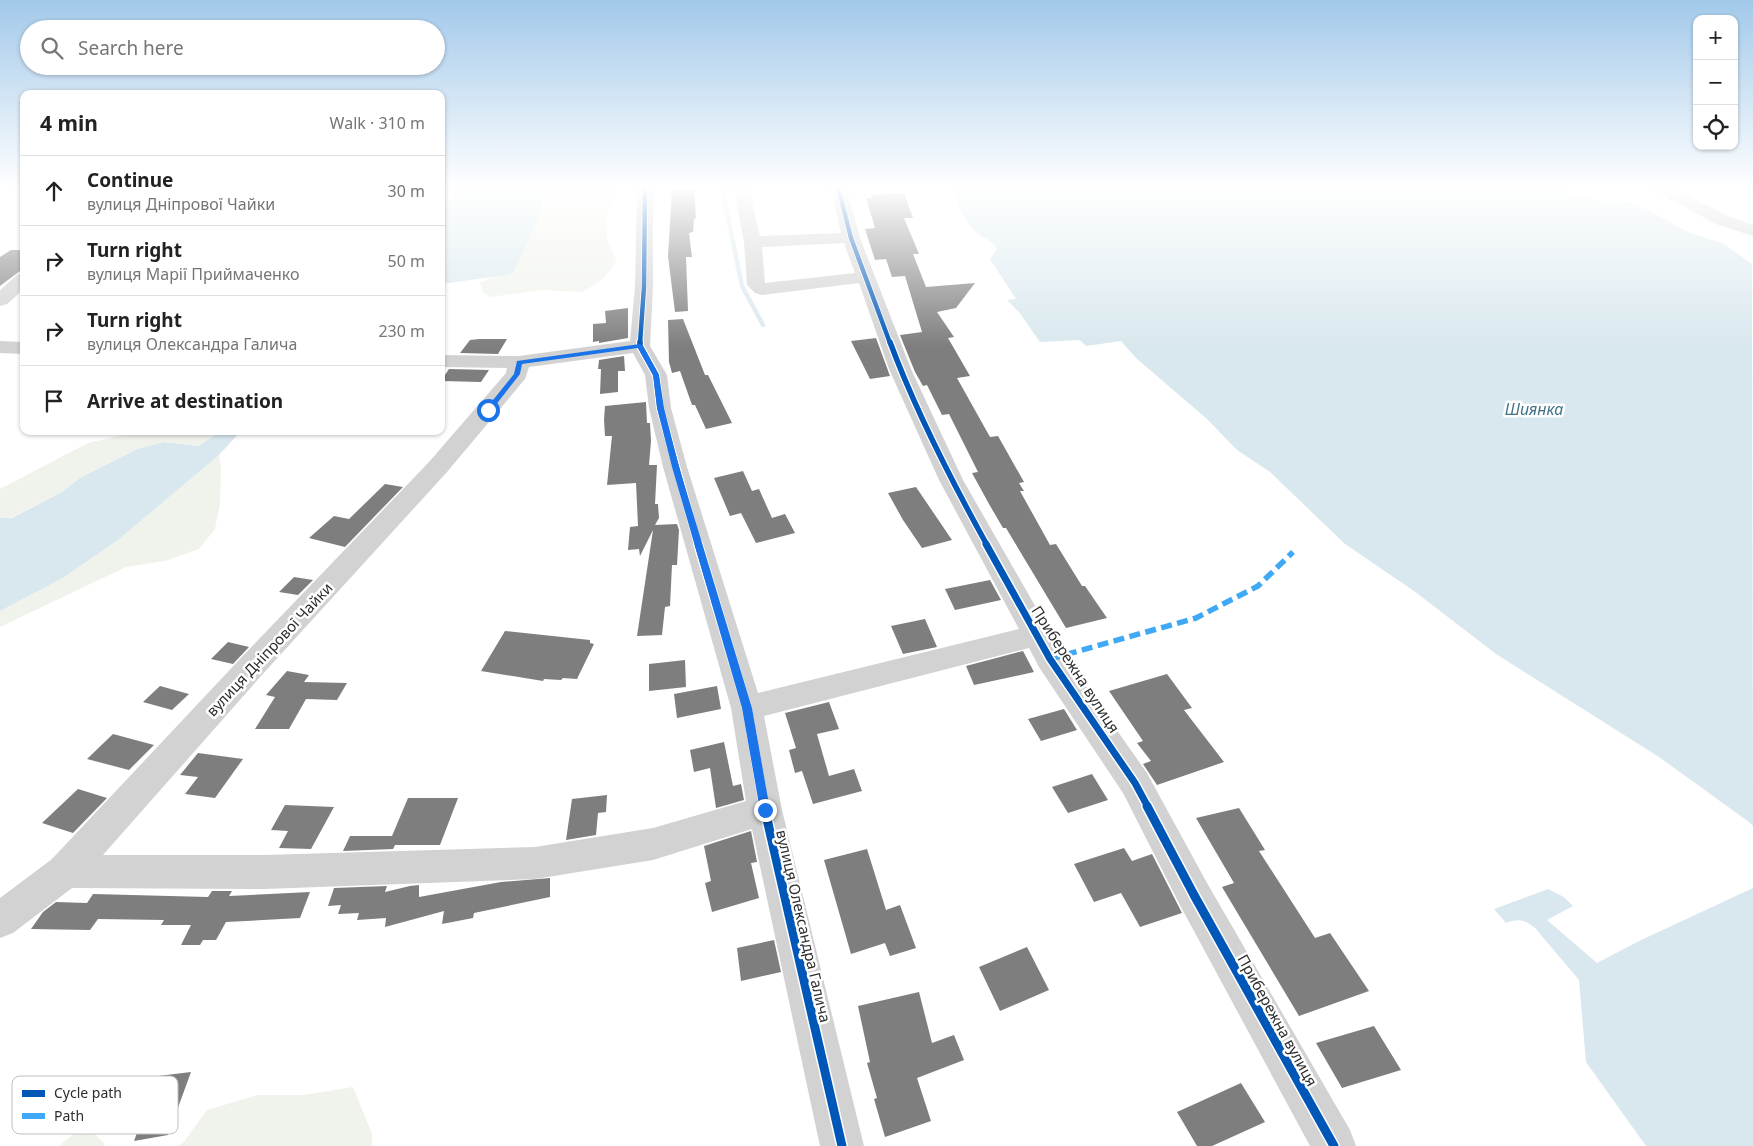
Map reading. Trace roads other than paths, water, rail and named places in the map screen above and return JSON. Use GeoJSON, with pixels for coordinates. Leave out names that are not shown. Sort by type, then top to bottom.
{"type":"FeatureCollection","features":[{"type":"Feature","properties":{"kind":"street"},"geometry":{"type":"LineString","coordinates":[[445,361],[519,362],[640,346],[645,240]]}},
{"type":"Feature","properties":{"kind":"street"},"geometry":{"type":"LineString","coordinates":[[790,240],[753,242],[756,286],[762,289],[866,277]]}},
{"type":"Feature","properties":{"kind":"street","name":"Прибережна вулиця"},"geometry":{"type":"LineString","coordinates":[[852,240],[900,369],[951,480],[1050,659],[1135,783],[1194,895],[1334,1146]]}},
{"type":"Feature","properties":{"kind":"street"},"geometry":{"type":"LineString","coordinates":[[0,300],[20,282]]}},
{"type":"Feature","properties":{"kind":"street","name":"вулиця Олександра Галича"},"geometry":{"type":"LineString","coordinates":[[640,346],[656,375],[660,408],[675,467],[747,708],[765,810],[842,1146]]}},
{"type":"Feature","properties":{"kind":"street"},"geometry":{"type":"LineString","coordinates":[[0,347],[20,348]]}},
{"type":"Feature","properties":{"kind":"street","name":"вулиця Дніпрової Чайки"},"geometry":{"type":"LineString","coordinates":[[0,920],[65,871],[250,668],[438,467],[517,374],[519,362]]}},
{"type":"Feature","properties":{"kind":"street"},"geometry":{"type":"LineString","coordinates":[[747,708],[1037,636]]}},
{"type":"Feature","properties":{"kind":"street"},"geometry":{"type":"LineString","coordinates":[[65,871],[264,872],[535,863],[653,844],[765,810]]}},
{"type":"Feature","properties":{"kind":"water"},"geometry":{"type":"Polygon","coordinates":[[[445,240],[528,240],[513,273],[445,283],[445,240]]]}},
{"type":"Feature","properties":{"kind":"water","name":"Шиянка"},"geometry":{"type":"Polygon","coordinates":[[[988,240],[1713,240],[1724,244],[1752,264],[1753,826],[1659,757],[1496,654],[1414,591],[1345,544],[1270,472],[1237,450],[1207,419],[1136,358],[1121,341],[1086,346],[1080,340],[1040,342],[1019,312],[1007,300],[1016,299],[990,259],[997,249],[988,240]]]}},
{"type":"Feature","properties":{"kind":"water"},"geometry":{"type":"Polygon","coordinates":[[[214,435],[237,435],[219,455],[118,540],[63,578],[0,611],[0,518],[12,518],[62,492],[80,478],[137,449],[164,442],[199,446],[214,435]]]}},
{"type":"Feature","properties":{"kind":"water"},"geometry":{"type":"Polygon","coordinates":[[[1753,888],[1753,1146],[1646,1146],[1586,1062],[1579,980],[1535,928],[1521,921],[1506,923],[1494,909],[1548,889],[1564,897],[1573,906],[1547,920],[1597,963],[1639,941],[1753,888]]]}},
{"type":"Feature","properties":{"kind":"waterway"},"geometry":{"type":"LineString","coordinates":[[733,240],[742,286],[763,325]]}}]}
